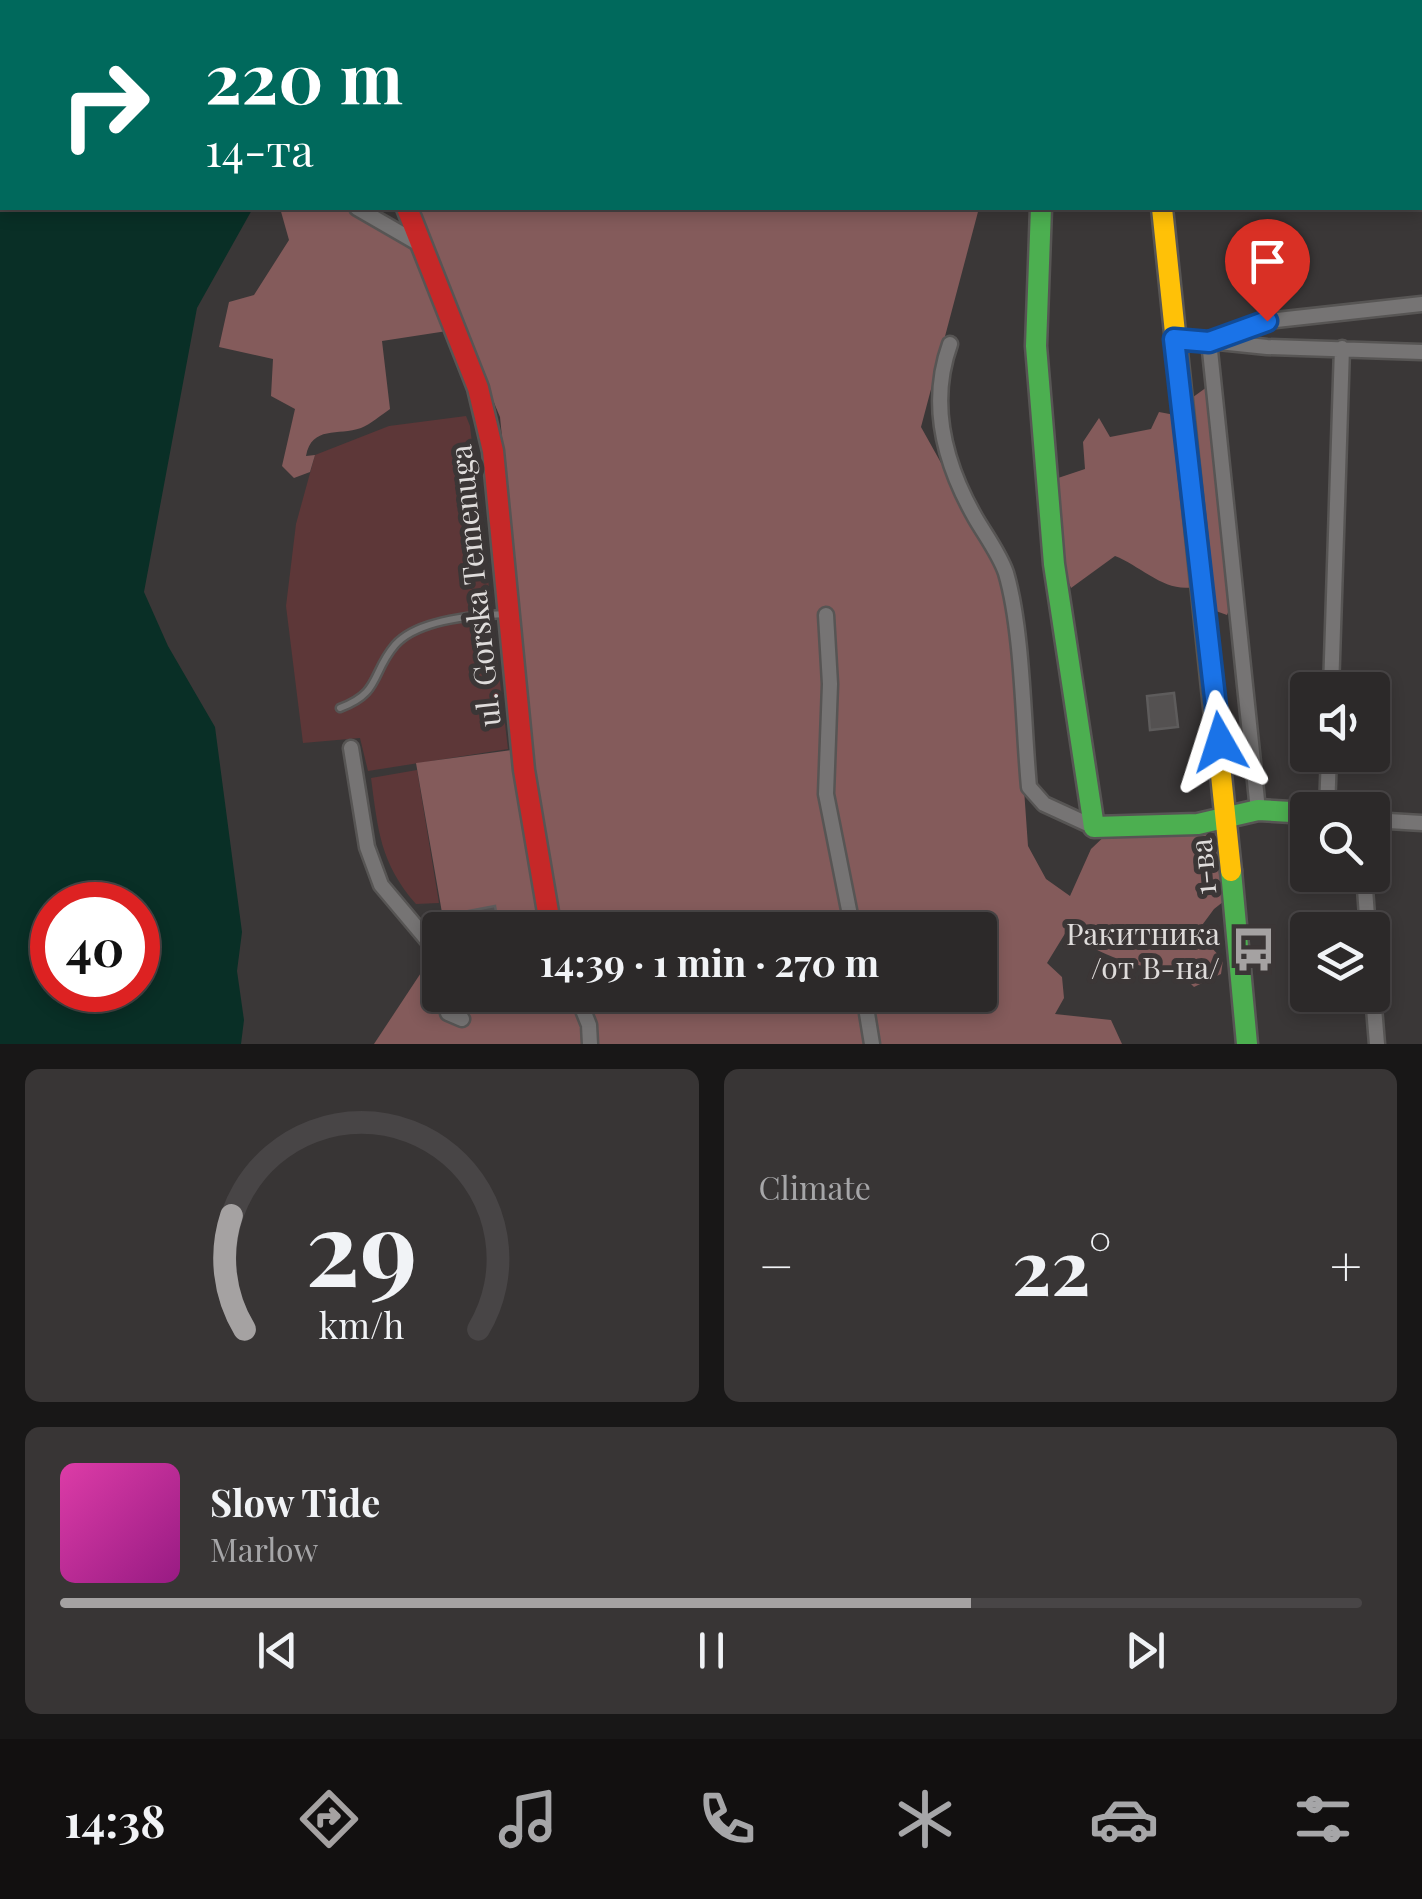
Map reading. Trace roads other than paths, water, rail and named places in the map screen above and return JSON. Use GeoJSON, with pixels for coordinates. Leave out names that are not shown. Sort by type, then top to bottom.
{"type":"FeatureCollection","features":[{"type":"Feature","properties":{"kind":"street"},"geometry":{"type":"LineString","coordinates":[[360,210],[421,245]]}},
{"type":"Feature","properties":{"kind":"street","name":"ul. Gorska Temenuga"},"geometry":{"type":"LineString","coordinates":[[407,210],[482,403],[492,451],[524,770],[548,912]]}},
{"type":"Feature","properties":{"kind":"street"},"geometry":{"type":"LineString","coordinates":[[1041,210],[1036,346],[1054,564],[1094,827]]}},
{"type":"Feature","properties":{"kind":"street","name":"1-ва"},"geometry":{"type":"LineString","coordinates":[[1162,210],[1228,818],[1247,1044]]}},
{"type":"Feature","properties":{"kind":"street"},"geometry":{"type":"LineString","coordinates":[[1209,342],[1267,321],[1422,304]]}},
{"type":"Feature","properties":{"kind":"street"},"geometry":{"type":"LineString","coordinates":[[1267,321],[1267,347]]}},
{"type":"Feature","properties":{"kind":"street"},"geometry":{"type":"LineString","coordinates":[[1174,339],[1267,347],[1422,352]]}},
{"type":"Feature","properties":{"kind":"street"},"geometry":{"type":"LineString","coordinates":[[1209,342],[1258,810]]}},
{"type":"Feature","properties":{"kind":"street"},"geometry":{"type":"LineString","coordinates":[[950,344],[938,377],[946,456],[956,484],[1005,571],[1014,622],[1029,787],[1044,804],[1094,827],[1198,824],[1258,810],[1290,813]]}},
{"type":"Feature","properties":{"kind":"street"},"geometry":{"type":"LineString","coordinates":[[1332,672],[1342,348]]}},
{"type":"Feature","properties":{"kind":"street"},"geometry":{"type":"LineString","coordinates":[[826,614],[830,684],[826,794],[849,912]]}},
{"type":"Feature","properties":{"kind":"street"},"geometry":{"type":"LineString","coordinates":[[351,748],[367,846],[381,885],[422,934]]}},
{"type":"Feature","properties":{"kind":"street"},"geometry":{"type":"LineString","coordinates":[[1390,821],[1422,822]]}},
{"type":"Feature","properties":{"kind":"street"},"geometry":{"type":"LineString","coordinates":[[448,1012],[462,1019]]}},
{"type":"Feature","properties":{"kind":"street"},"geometry":{"type":"LineString","coordinates":[[584,1012],[590,1044]]}},
{"type":"Feature","properties":{"kind":"street"},"geometry":{"type":"LineString","coordinates":[[867,1012],[872,1044]]}},
{"type":"Feature","properties":{"kind":"street"},"geometry":{"type":"LineString","coordinates":[[1374,1012],[1377,1044]]}},
{"type":"Feature","properties":{"kind":"lane"},"geometry":{"type":"LineString","coordinates":[[340,708],[362,700],[396,645],[422,627],[508,614]]}},
{"type":"Feature","properties":{"kind":"place","name":"Ракитника /от В-на/"},"geometry":{"type":"Point","coordinates":[1253,950]}}]}
